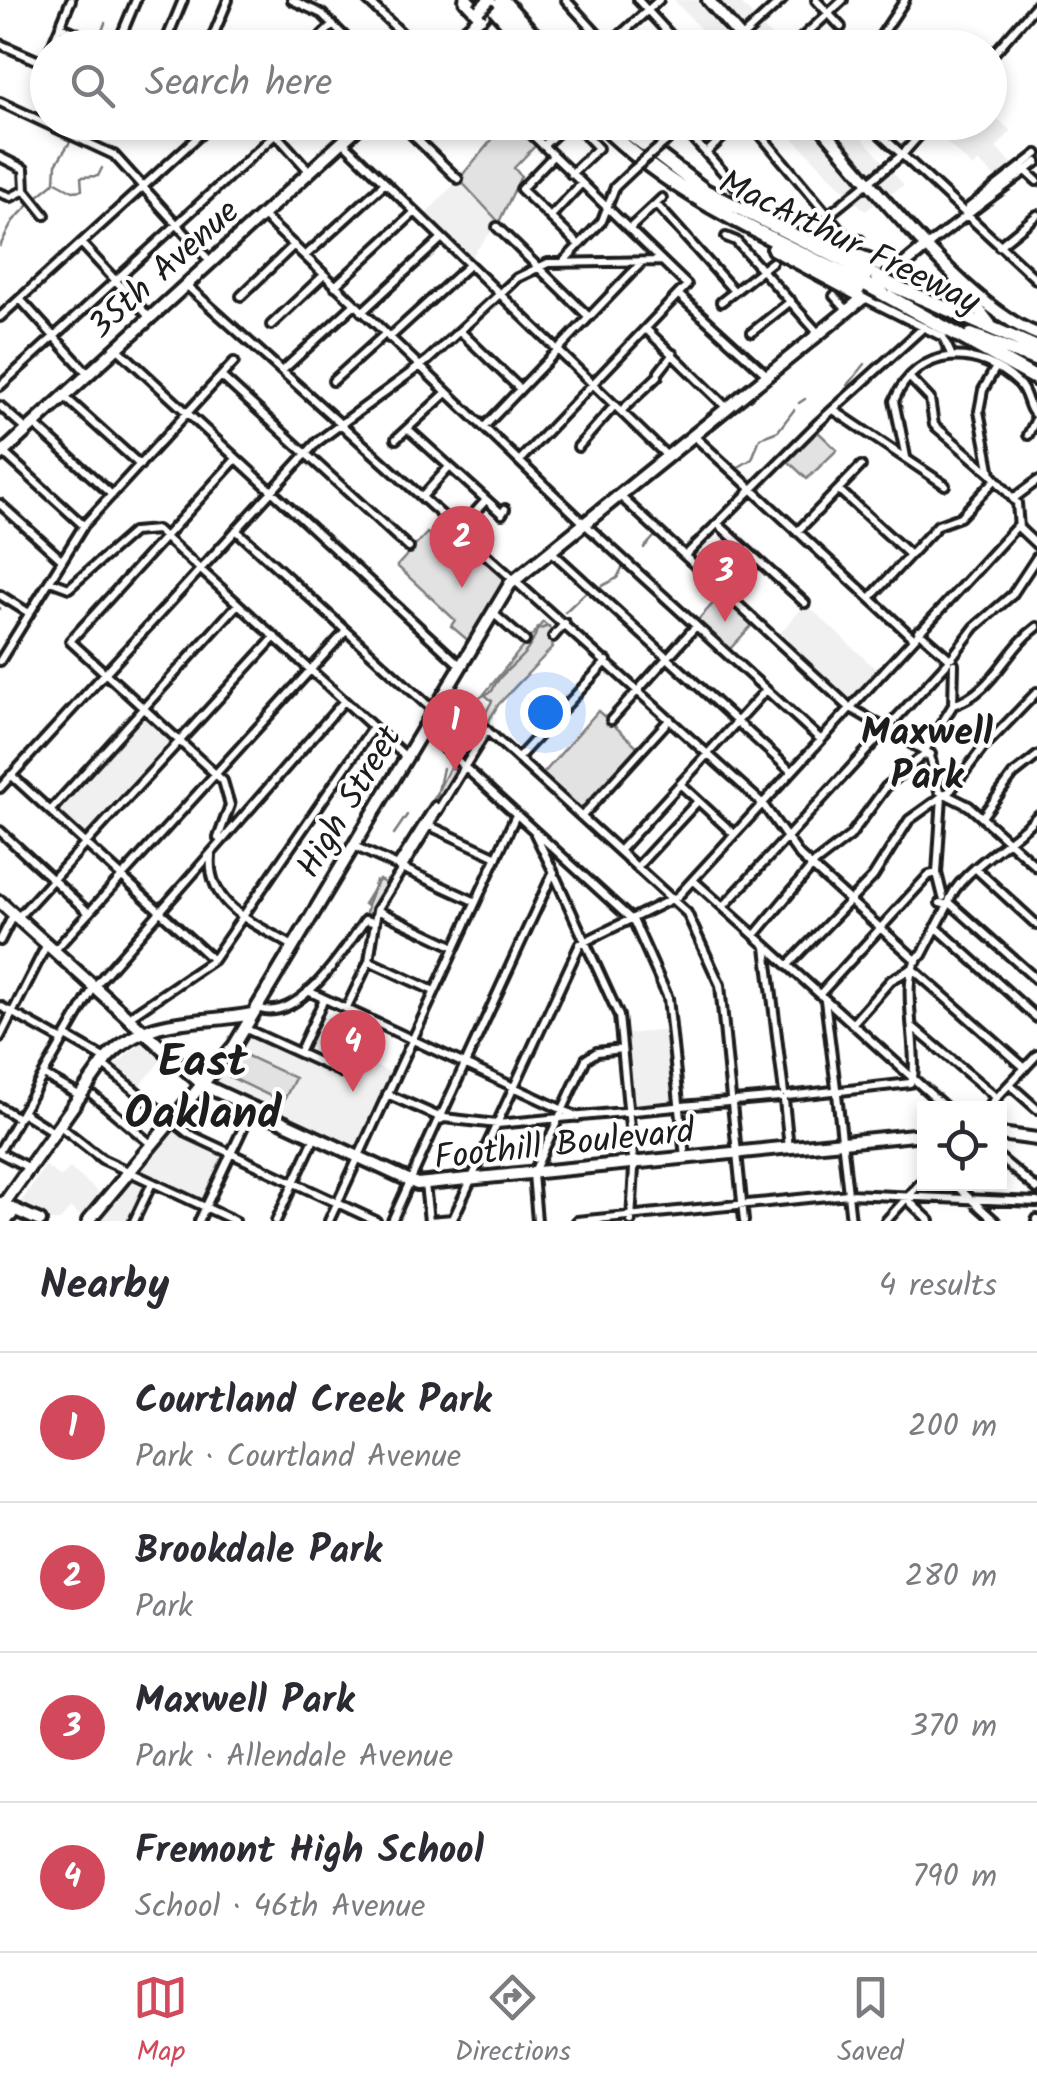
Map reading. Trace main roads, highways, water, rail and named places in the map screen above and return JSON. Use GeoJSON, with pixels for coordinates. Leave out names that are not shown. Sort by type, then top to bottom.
{"type":"FeatureCollection","features":[{"type":"Feature","properties":{"kind":"highway"},"geometry":{"type":"LineString","coordinates":[[466,0],[506,30]]}},
{"type":"Feature","properties":{"kind":"highway"},"geometry":{"type":"LineString","coordinates":[[500,0],[529,30]]}},
{"type":"Feature","properties":{"kind":"highway","name":"MacArthur Freeway"},"geometry":{"type":"LineString","coordinates":[[620,140],[660,175],[726,217],[869,287],[888,289],[1032,346]]}},
{"type":"Feature","properties":{"kind":"highway","name":"MacArthur Freeway"},"geometry":{"type":"LineString","coordinates":[[636,140],[666,166],[705,191],[869,287]]}},
{"type":"Feature","properties":{"kind":"highway"},"geometry":{"type":"LineString","coordinates":[[705,191],[896,270]]}},
{"type":"Feature","properties":{"kind":"highway"},"geometry":{"type":"LineString","coordinates":[[888,289],[1037,378]]}},
{"type":"Feature","properties":{"kind":"highway","name":"MacArthur Freeway"},"geometry":{"type":"LineString","coordinates":[[888,289],[1037,360]]}},
{"type":"Feature","properties":{"kind":"main road"},"geometry":{"type":"LineString","coordinates":[[463,30],[481,11],[500,0]]}},
{"type":"Feature","properties":{"kind":"main road"},"geometry":{"type":"LineString","coordinates":[[709,0],[734,30]]}},
{"type":"Feature","properties":{"kind":"main road","name":"35th Avenue"},"geometry":{"type":"LineString","coordinates":[[2,454],[345,140]]}},
{"type":"Feature","properties":{"kind":"main road"},"geometry":{"type":"LineString","coordinates":[[833,140],[953,272],[1010,321],[1037,334]]}},
{"type":"Feature","properties":{"kind":"main road","name":"High Street"},"geometry":{"type":"LineString","coordinates":[[88,1221],[173,1123],[244,1028],[516,580],[848,311],[869,287],[927,246]]}},
{"type":"Feature","properties":{"kind":"main road"},"geometry":{"type":"LineString","coordinates":[[953,272],[990,324]]}},
{"type":"Feature","properties":{"kind":"main road"},"geometry":{"type":"LineString","coordinates":[[975,308],[978,294]]}},
{"type":"Feature","properties":{"kind":"main road","name":"Foothill Boulevard"},"geometry":{"type":"LineString","coordinates":[[0,902],[203,1085],[410,1182],[470,1180],[917,1135]]}},
{"type":"Feature","properties":{"kind":"main road"},"geometry":{"type":"LineString","coordinates":[[7,1212],[113,1052],[174,1020],[216,1018],[254,1010]]}},
{"type":"Feature","properties":{"kind":"main road"},"geometry":{"type":"LineString","coordinates":[[216,1018],[244,1028]]}},
{"type":"Feature","properties":{"kind":"main road"},"geometry":{"type":"LineString","coordinates":[[145,1034],[182,1024],[244,1028]]}},
{"type":"Feature","properties":{"kind":"main road"},"geometry":{"type":"LineString","coordinates":[[7,1212],[65,1130],[102,1066]]}},
{"type":"Feature","properties":{"kind":"main road"},"geometry":{"type":"LineString","coordinates":[[65,1130],[74,1107]]}},
{"type":"Feature","properties":{"kind":"main road"},"geometry":{"type":"LineString","coordinates":[[1007,1135],[1037,1139]]}},
{"type":"Feature","properties":{"kind":"main road"},"geometry":{"type":"LineString","coordinates":[[7,1212],[40,1221]]}},
{"type":"Feature","properties":{"kind":"waterway"},"geometry":{"type":"LineString","coordinates":[[102,30],[105,23]]}},
{"type":"Feature","properties":{"kind":"waterway"},"geometry":{"type":"LineString","coordinates":[[55,181],[56,164],[70,142]]}},
{"type":"Feature","properties":{"kind":"waterway"},"geometry":{"type":"LineString","coordinates":[[56,182],[73,191],[82,190],[81,177],[98,176],[102,168]]}},
{"type":"Feature","properties":{"kind":"waterway"},"geometry":{"type":"LineString","coordinates":[[38,196],[54,183]]}},
{"type":"Feature","properties":{"kind":"waterway"},"geometry":{"type":"LineString","coordinates":[[0,246],[13,221],[31,203]]}},
{"type":"Feature","properties":{"kind":"waterway"},"geometry":{"type":"LineString","coordinates":[[848,385],[865,364]]}},
{"type":"Feature","properties":{"kind":"waterway"},"geometry":{"type":"LineString","coordinates":[[799,403],[805,399]]}},
{"type":"Feature","properties":{"kind":"waterway"},"geometry":{"type":"LineString","coordinates":[[737,468],[752,459],[760,438],[778,431],[794,410]]}},
{"type":"Feature","properties":{"kind":"waterway"},"geometry":{"type":"LineString","coordinates":[[644,548],[654,537]]}},
{"type":"Feature","properties":{"kind":"waterway"},"geometry":{"type":"LineString","coordinates":[[600,587],[617,578],[622,568]]}},
{"type":"Feature","properties":{"kind":"waterway"},"geometry":{"type":"LineString","coordinates":[[565,612],[585,593]]}},
{"type":"Feature","properties":{"kind":"waterway"},"geometry":{"type":"LineString","coordinates":[[479,698],[492,691],[527,650],[537,630],[549,626]]}},
{"type":"Feature","properties":{"kind":"waterway"},"geometry":{"type":"LineString","coordinates":[[436,801],[443,768]]}},
{"type":"Feature","properties":{"kind":"waterway"},"geometry":{"type":"LineString","coordinates":[[394,834],[407,815]]}},
{"type":"Feature","properties":{"kind":"waterway"},"geometry":{"type":"LineString","coordinates":[[367,905],[376,881]]}},
{"type":"Feature","properties":{"kind":"place","name":"Brookdale Park"},"geometry":{"type":"Point","coordinates":[462,588]}},
{"type":"Feature","properties":{"kind":"place","name":"Maxwell Park"},"geometry":{"type":"Point","coordinates":[725,622]}},
{"type":"Feature","properties":{"kind":"place","name":"Courtland Creek Park"},"geometry":{"type":"Point","coordinates":[455,771]}},
{"type":"Feature","properties":{"kind":"place","name":"Fremont High School"},"geometry":{"type":"Point","coordinates":[353,1092]}},
{"type":"Feature","properties":{"kind":"district","name":"Maxwell Park"},"geometry":{"type":"Point","coordinates":[927,753]}},
{"type":"Feature","properties":{"kind":"district","name":"East Oakland"},"geometry":{"type":"Point","coordinates":[203,1086]}}]}
